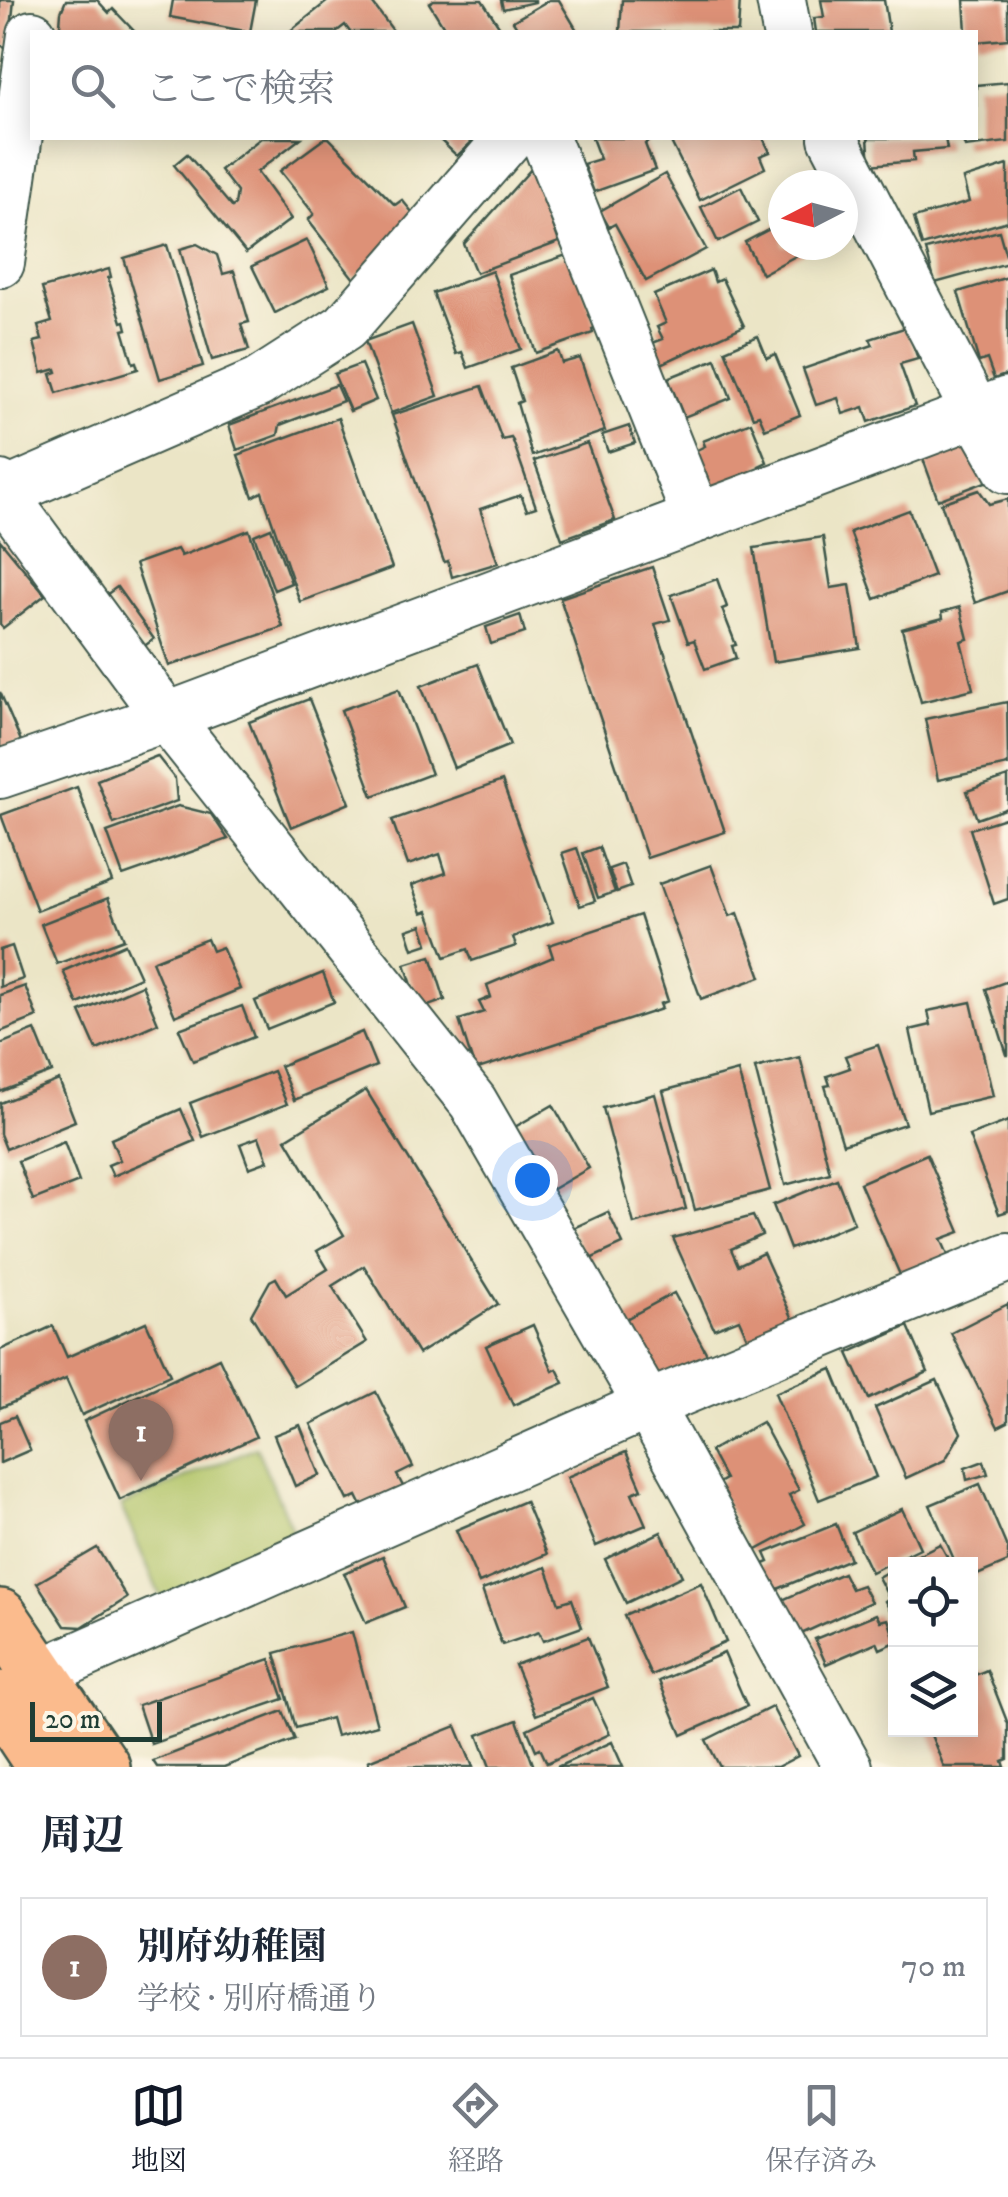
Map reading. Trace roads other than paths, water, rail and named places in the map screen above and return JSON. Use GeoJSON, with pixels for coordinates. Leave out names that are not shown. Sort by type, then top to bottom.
{"type":"FeatureCollection","features":[{"type":"Feature","properties":{"kind":"highway"},"geometry":{"type":"LineString","coordinates":[[0,1617],[45,1767]]}},
{"type":"Feature","properties":{"kind":"highway"},"geometry":{"type":"LineString","coordinates":[[20,1686],[102,1767]]}},
{"type":"Feature","properties":{"kind":"street"},"geometry":{"type":"LineString","coordinates":[[34,30],[38,0]]}},
{"type":"Feature","properties":{"kind":"street"},"geometry":{"type":"LineString","coordinates":[[781,0],[787,30]]}},
{"type":"Feature","properties":{"kind":"street"},"geometry":{"type":"LineString","coordinates":[[0,263],[30,55]]}},
{"type":"Feature","properties":{"kind":"street"},"geometry":{"type":"LineString","coordinates":[[507,140],[345,326],[258,383],[1,489],[167,717],[472,1102],[648,1405],[848,1767]]}},
{"type":"Feature","properties":{"kind":"street"},"geometry":{"type":"LineString","coordinates":[[546,140],[697,518]]}},
{"type":"Feature","properties":{"kind":"street"},"geometry":{"type":"LineString","coordinates":[[834,140],[992,407],[1008,469]]}},
{"type":"Feature","properties":{"kind":"street"},"geometry":{"type":"LineString","coordinates":[[0,774],[167,717],[992,407]]}},
{"type":"Feature","properties":{"kind":"street"},"geometry":{"type":"LineString","coordinates":[[20,1686],[648,1405],[1008,1257]]}},
{"type":"Feature","properties":{"kind":"place","name":"別府幼稚園"},"geometry":{"type":"Point","coordinates":[141,1481]}}]}
